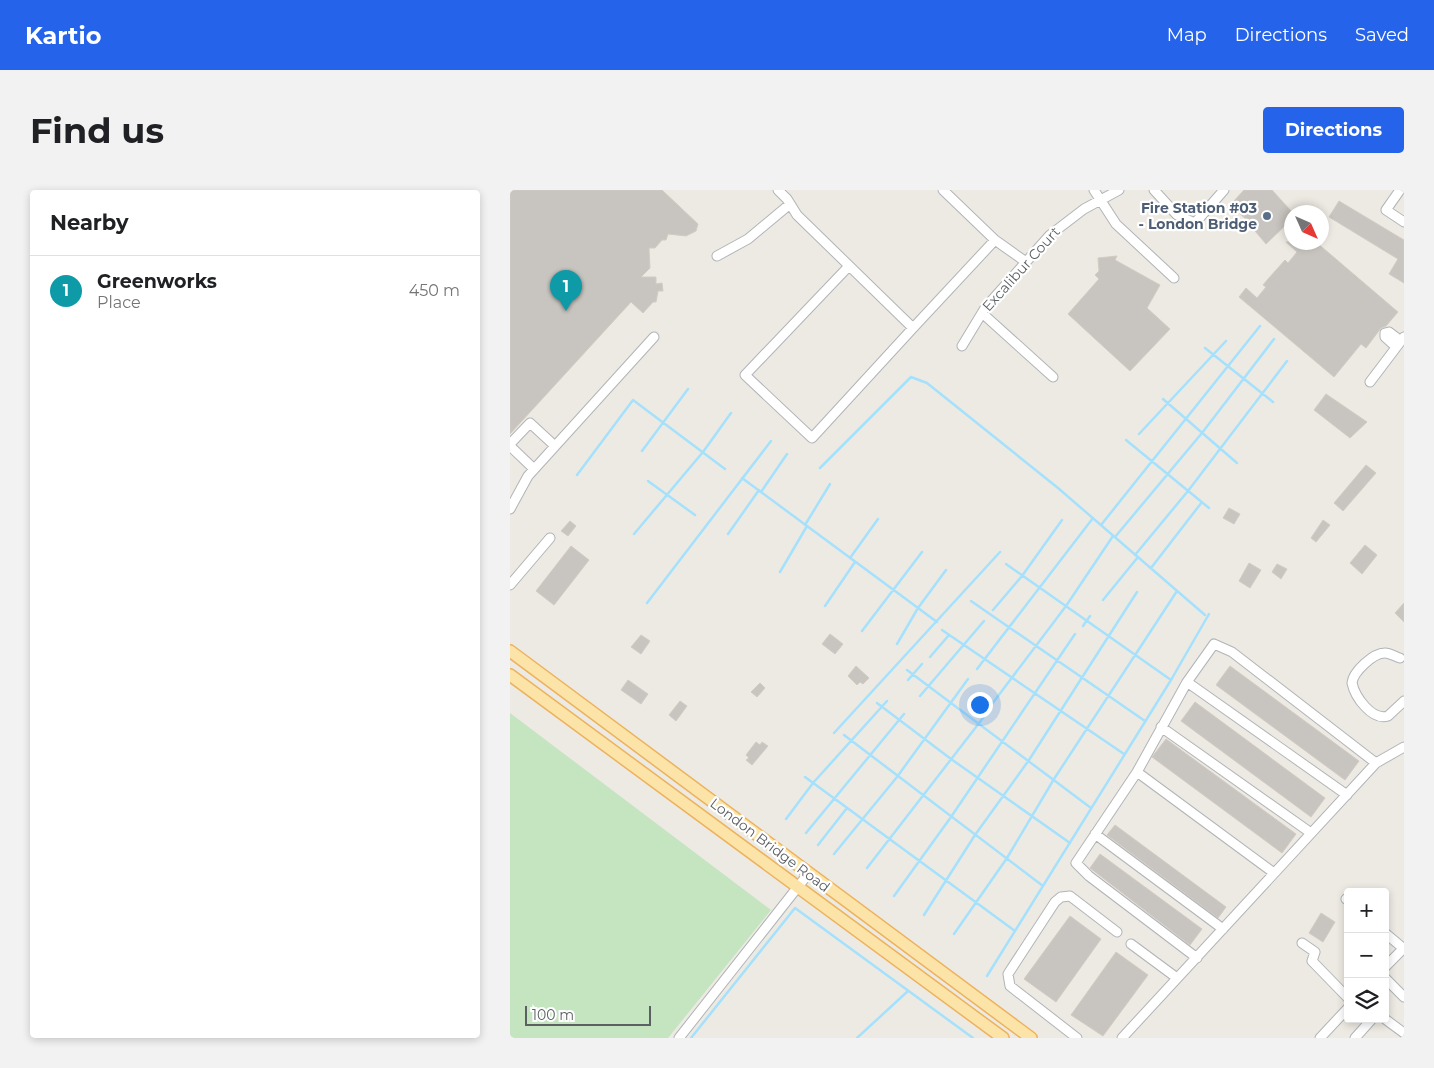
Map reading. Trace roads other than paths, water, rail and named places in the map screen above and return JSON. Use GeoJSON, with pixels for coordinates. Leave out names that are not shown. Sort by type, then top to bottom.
{"type":"FeatureCollection","features":[{"type":"Feature","properties":{"kind":"main road","name":"London Bridge Road"},"geometry":{"type":"LineString","coordinates":[[510,651],[808,874],[1032,1038]]}},
{"type":"Feature","properties":{"kind":"main road","name":"London Bridge Road"},"geometry":{"type":"LineString","coordinates":[[510,675],[1003,1038]]}},
{"type":"Feature","properties":{"kind":"main road"},"geometry":{"type":"LineString","coordinates":[[557,710],[568,694]]}},
{"type":"Feature","properties":{"kind":"street"},"geometry":{"type":"LineString","coordinates":[[778,190],[797,215],[914,328]]}},
{"type":"Feature","properties":{"kind":"street"},"geometry":{"type":"LineString","coordinates":[[943,190],[995,240],[1026,262]]}},
{"type":"Feature","properties":{"kind":"street"},"geometry":{"type":"LineString","coordinates":[[1094,190],[1116,224],[1174,278]]}},
{"type":"Feature","properties":{"kind":"street","name":"Excalibur Court"},"geometry":{"type":"LineString","coordinates":[[962,346],[982,313],[1026,262],[1064,223],[1119,190]]}},
{"type":"Feature","properties":{"kind":"street"},"geometry":{"type":"LineString","coordinates":[[1154,190],[1177,215],[1194,223],[1224,190]]}},
{"type":"Feature","properties":{"kind":"street"},"geometry":{"type":"LineString","coordinates":[[1400,190],[1386,210],[1404,222]]}},
{"type":"Feature","properties":{"kind":"street"},"geometry":{"type":"LineString","coordinates":[[717,256],[748,239],[790,204]]}},
{"type":"Feature","properties":{"kind":"street"},"geometry":{"type":"LineString","coordinates":[[849,266],[745,375],[812,438],[995,240]]}},
{"type":"Feature","properties":{"kind":"street"},"geometry":{"type":"LineString","coordinates":[[982,313],[1053,377]]}},
{"type":"Feature","properties":{"kind":"street"},"geometry":{"type":"LineString","coordinates":[[510,508],[534,469],[654,337]]}},
{"type":"Feature","properties":{"kind":"street"},"geometry":{"type":"LineString","coordinates":[[1370,382],[1400,342]]}},
{"type":"Feature","properties":{"kind":"street"},"geometry":{"type":"LineString","coordinates":[[534,469],[510,445],[530,423],[555,446]]}},
{"type":"Feature","properties":{"kind":"street"},"geometry":{"type":"LineString","coordinates":[[510,586],[550,538]]}},
{"type":"Feature","properties":{"kind":"street"},"geometry":{"type":"LineString","coordinates":[[1196,958],[1089,876],[1076,863],[1136,772],[1187,682],[1214,644],[1232,652],[1376,763]]}},
{"type":"Feature","properties":{"kind":"street"},"geometry":{"type":"LineString","coordinates":[[1403,658],[1387,653],[1378,654],[1354,676],[1352,683],[1365,706],[1378,716],[1388,716],[1404,701]]}},
{"type":"Feature","properties":{"kind":"street"},"geometry":{"type":"LineString","coordinates":[[1187,682],[1347,795]]}},
{"type":"Feature","properties":{"kind":"street"},"geometry":{"type":"LineString","coordinates":[[1161,727],[1311,833]]}},
{"type":"Feature","properties":{"kind":"street"},"geometry":{"type":"LineString","coordinates":[[1122,1038],[1376,763],[1404,747]]}},
{"type":"Feature","properties":{"kind":"street"},"geometry":{"type":"LineString","coordinates":[[1136,772],[1274,873]]}},
{"type":"Feature","properties":{"kind":"street"},"geometry":{"type":"LineString","coordinates":[[1095,834],[1223,929]]}},
{"type":"Feature","properties":{"kind":"street"},"geometry":{"type":"LineString","coordinates":[[679,1038],[808,874]]}},
{"type":"Feature","properties":{"kind":"street"},"geometry":{"type":"LineString","coordinates":[[1077,1038],[1010,986],[1008,974],[1055,902],[1061,897],[1070,896],[1117,932]]}},
{"type":"Feature","properties":{"kind":"street"},"geometry":{"type":"LineString","coordinates":[[1389,936],[1404,948],[1389,963]]}},
{"type":"Feature","properties":{"kind":"street"},"geometry":{"type":"LineString","coordinates":[[1302,943],[1314,952],[1312,961],[1317,968],[1344,994]]}},
{"type":"Feature","properties":{"kind":"street"},"geometry":{"type":"LineString","coordinates":[[1131,944],[1177,978]]}},
{"type":"Feature","properties":{"kind":"street"},"geometry":{"type":"LineString","coordinates":[[1389,982],[1404,997]]}},
{"type":"Feature","properties":{"kind":"street"},"geometry":{"type":"LineString","coordinates":[[1320,1038],[1344,1012]]}},
{"type":"Feature","properties":{"kind":"street"},"geometry":{"type":"LineString","coordinates":[[1389,1022],[1404,1034]]}},
{"type":"Feature","properties":{"kind":"street"},"geometry":{"type":"LineString","coordinates":[[1355,1038],[1368,1023]]}},
{"type":"Feature","properties":{"kind":"waterway"},"geometry":{"type":"LineString","coordinates":[[1101,525],[1260,326]]}},
{"type":"Feature","properties":{"kind":"waterway"},"geometry":{"type":"LineString","coordinates":[[1115,537],[1202,433],[1274,339]]}},
{"type":"Feature","properties":{"kind":"waterway"},"geometry":{"type":"LineString","coordinates":[[1139,434],[1226,341]]}},
{"type":"Feature","properties":{"kind":"waterway"},"geometry":{"type":"LineString","coordinates":[[1205,348],[1273,402]]}},
{"type":"Feature","properties":{"kind":"waterway"},"geometry":{"type":"LineString","coordinates":[[1135,555],[1188,491],[1287,361]]}},
{"type":"Feature","properties":{"kind":"waterway"},"geometry":{"type":"LineString","coordinates":[[820,468],[911,377],[927,383],[1058,488],[1205,615]]}},
{"type":"Feature","properties":{"kind":"waterway"},"geometry":{"type":"LineString","coordinates":[[642,451],[688,389]]}},
{"type":"Feature","properties":{"kind":"waterway"},"geometry":{"type":"LineString","coordinates":[[1163,399],[1237,463]]}},
{"type":"Feature","properties":{"kind":"waterway"},"geometry":{"type":"LineString","coordinates":[[577,475],[633,400],[725,469]]}},
{"type":"Feature","properties":{"kind":"waterway"},"geometry":{"type":"LineString","coordinates":[[634,534],[703,452],[731,413]]}},
{"type":"Feature","properties":{"kind":"waterway"},"geometry":{"type":"LineString","coordinates":[[1126,440],[1209,508]]}},
{"type":"Feature","properties":{"kind":"waterway"},"geometry":{"type":"LineString","coordinates":[[647,603],[771,441]]}},
{"type":"Feature","properties":{"kind":"waterway"},"geometry":{"type":"LineString","coordinates":[[761,492],[787,454]]}},
{"type":"Feature","properties":{"kind":"waterway"},"geometry":{"type":"LineString","coordinates":[[742,478],[937,622]]}},
{"type":"Feature","properties":{"kind":"waterway"},"geometry":{"type":"LineString","coordinates":[[648,481],[695,515]]}},
{"type":"Feature","properties":{"kind":"waterway"},"geometry":{"type":"LineString","coordinates":[[805,525],[830,484]]}},
{"type":"Feature","properties":{"kind":"waterway"},"geometry":{"type":"LineString","coordinates":[[728,534],[759,490]]}},
{"type":"Feature","properties":{"kind":"waterway"},"geometry":{"type":"LineString","coordinates":[[1151,568],[1202,502]]}},
{"type":"Feature","properties":{"kind":"waterway"},"geometry":{"type":"LineString","coordinates":[[977,669],[1093,518]]}},
{"type":"Feature","properties":{"kind":"waterway"},"geometry":{"type":"LineString","coordinates":[[850,558],[878,519]]}},
{"type":"Feature","properties":{"kind":"waterway"},"geometry":{"type":"LineString","coordinates":[[993,610],[1022,576],[1062,520]]}},
{"type":"Feature","properties":{"kind":"waterway"},"geometry":{"type":"LineString","coordinates":[[780,572],[807,526]]}},
{"type":"Feature","properties":{"kind":"waterway"},"geometry":{"type":"LineString","coordinates":[[989,708],[1066,606],[1113,536]]}},
{"type":"Feature","properties":{"kind":"waterway"},"geometry":{"type":"LineString","coordinates":[[862,631],[922,552]]}},
{"type":"Feature","properties":{"kind":"waterway"},"geometry":{"type":"LineString","coordinates":[[834,733],[1000,552]]}},
{"type":"Feature","properties":{"kind":"waterway"},"geometry":{"type":"LineString","coordinates":[[1103,600],[1138,557]]}},
{"type":"Feature","properties":{"kind":"waterway"},"geometry":{"type":"LineString","coordinates":[[825,606],[855,562]]}},
{"type":"Feature","properties":{"kind":"waterway"},"geometry":{"type":"LineString","coordinates":[[1006,564],[1171,680],[1209,614]]}},
{"type":"Feature","properties":{"kind":"waterway"},"geometry":{"type":"LineString","coordinates":[[897,644],[918,608],[946,570]]}},
{"type":"Feature","properties":{"kind":"waterway"},"geometry":{"type":"LineString","coordinates":[[954,934],[1007,858],[1054,779],[1177,591]]}},
{"type":"Feature","properties":{"kind":"waterway"},"geometry":{"type":"LineString","coordinates":[[924,915],[975,835],[1029,760],[1137,592]]}},
{"type":"Feature","properties":{"kind":"waterway"},"geometry":{"type":"LineString","coordinates":[[971,601],[1145,721]]}},
{"type":"Feature","properties":{"kind":"waterway"},"geometry":{"type":"LineString","coordinates":[[1083,626],[1090,616]]}},
{"type":"Feature","properties":{"kind":"waterway"},"geometry":{"type":"LineString","coordinates":[[920,696],[984,621]]}},
{"type":"Feature","properties":{"kind":"waterway"},"geometry":{"type":"LineString","coordinates":[[942,630],[1124,754]]}},
{"type":"Feature","properties":{"kind":"waterway"},"geometry":{"type":"LineString","coordinates":[[894,896],[951,817],[1075,634]]}},
{"type":"Feature","properties":{"kind":"waterway"},"geometry":{"type":"LineString","coordinates":[[930,657],[949,635]]}},
{"type":"Feature","properties":{"kind":"waterway"},"geometry":{"type":"LineString","coordinates":[[908,680],[922,664]]}},
{"type":"Feature","properties":{"kind":"waterway"},"geometry":{"type":"LineString","coordinates":[[907,670],[1091,808]]}},
{"type":"Feature","properties":{"kind":"waterway"},"geometry":{"type":"LineString","coordinates":[[834,854],[897,777],[968,679]]}},
{"type":"Feature","properties":{"kind":"waterway"},"geometry":{"type":"LineString","coordinates":[[987,976],[1171,680]]}},
{"type":"Feature","properties":{"kind":"waterway"},"geometry":{"type":"LineString","coordinates":[[786,819],[813,783],[887,701]]}},
{"type":"Feature","properties":{"kind":"waterway"},"geometry":{"type":"LineString","coordinates":[[877,703],[951,759],[1070,843]]}},
{"type":"Feature","properties":{"kind":"waterway"},"geometry":{"type":"LineString","coordinates":[[806,833],[904,714]]}},
{"type":"Feature","properties":{"kind":"waterway"},"geometry":{"type":"LineString","coordinates":[[867,868],[983,718]]}},
{"type":"Feature","properties":{"kind":"waterway"},"geometry":{"type":"LineString","coordinates":[[844,735],[1043,886]]}},
{"type":"Feature","properties":{"kind":"waterway"},"geometry":{"type":"LineString","coordinates":[[805,777],[1015,931]]}},
{"type":"Feature","properties":{"kind":"waterway"},"geometry":{"type":"LineString","coordinates":[[818,845],[847,808]]}},
{"type":"Feature","properties":{"kind":"waterway"},"geometry":{"type":"LineString","coordinates":[[691,1038],[795,908],[973,1038]]}},
{"type":"Feature","properties":{"kind":"waterway"},"geometry":{"type":"LineString","coordinates":[[857,1038],[908,991]]}},
{"type":"Feature","properties":{"kind":"place","name":"Fire Station #03 - London Bridge"},"geometry":{"type":"Point","coordinates":[1267,216]}},
{"type":"Feature","properties":{"kind":"place","name":"Greenworks"},"geometry":{"type":"Point","coordinates":[566,311]}}]}
